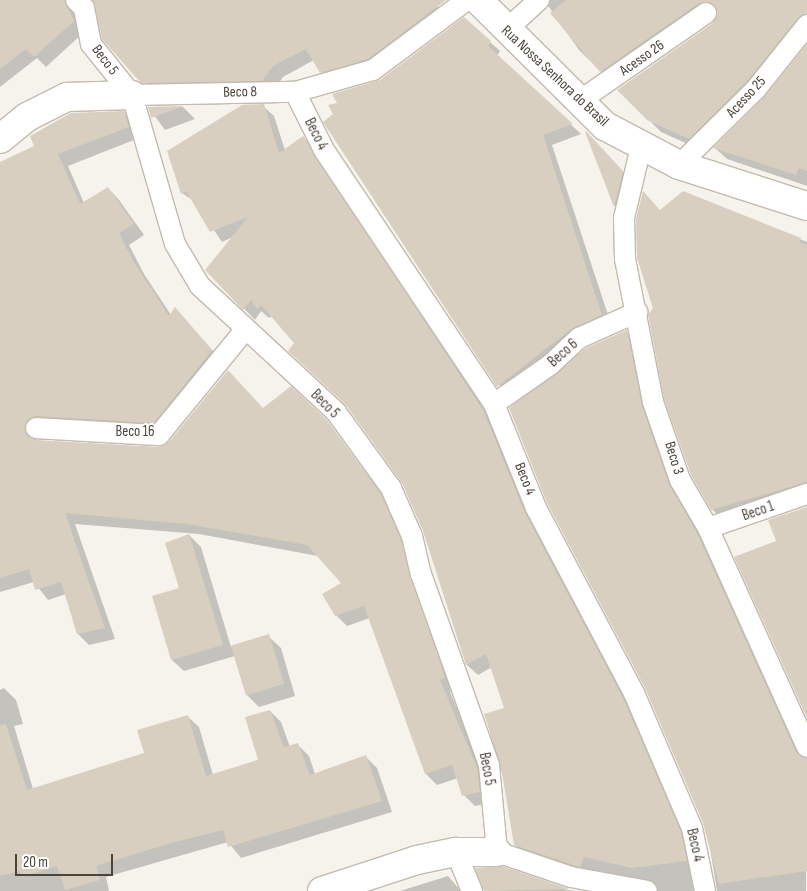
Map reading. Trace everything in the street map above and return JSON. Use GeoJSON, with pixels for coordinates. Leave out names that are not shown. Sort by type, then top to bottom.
{"type":"FeatureCollection","features":[{"type":"Feature","properties":{"kind":"street","name":"Rua Nossa Senhora do Brasil"},"geometry":{"type":"LineString","coordinates":[[478,0],[505,31],[605,126],[641,147],[679,165],[807,206]]}},
{"type":"Feature","properties":{"kind":"street","name":"Beco 8"},"geometry":{"type":"LineString","coordinates":[[0,138],[27,117],[67,97],[132,95]]}},
{"type":"Feature","properties":{"kind":"street"},"geometry":{"type":"LineString","coordinates":[[322,891],[456,852],[497,852]]}},
{"type":"Feature","properties":{"kind":"lane","name":"Beco 5"},"geometry":{"type":"LineString","coordinates":[[76,0],[84,8],[91,44],[132,95],[175,244],[200,286],[245,330],[336,412],[391,488],[412,536],[421,574],[489,765],[497,852]]}},
{"type":"Feature","properties":{"kind":"lane","name":"Beco 8"},"geometry":{"type":"LineString","coordinates":[[132,95],[295,92],[373,70],[467,0]]}},
{"type":"Feature","properties":{"kind":"lane"},"geometry":{"type":"LineString","coordinates":[[505,31],[539,0]]}},
{"type":"Feature","properties":{"kind":"lane","name":"Acesso 26"},"geometry":{"type":"LineString","coordinates":[[578,102],[706,13]]}},
{"type":"Feature","properties":{"kind":"lane","name":"Acesso 25"},"geometry":{"type":"LineString","coordinates":[[679,165],[756,89],[807,25]]}},
{"type":"Feature","properties":{"kind":"lane","name":"Beco 4"},"geometry":{"type":"LineString","coordinates":[[295,92],[324,150],[494,404],[536,508],[634,693],[692,828],[705,891]]}},
{"type":"Feature","properties":{"kind":"lane","name":"Beco 3"},"geometry":{"type":"LineString","coordinates":[[641,147],[624,218],[625,259],[637,312],[653,402],[680,480],[708,528],[807,747]]}},
{"type":"Feature","properties":{"kind":"lane","name":"Beco 6"},"geometry":{"type":"LineString","coordinates":[[494,404],[550,365],[579,338],[637,312]]}},
{"type":"Feature","properties":{"kind":"lane","name":"Beco 16"},"geometry":{"type":"LineString","coordinates":[[36,428],[159,435],[245,330]]}},
{"type":"Feature","properties":{"kind":"lane","name":"Beco 1"},"geometry":{"type":"LineString","coordinates":[[708,528],[807,494]]}},
{"type":"Feature","properties":{"kind":"lane"},"geometry":{"type":"LineString","coordinates":[[456,852],[472,891]]}},
{"type":"Feature","properties":{"kind":"lane"},"geometry":{"type":"LineString","coordinates":[[497,852],[571,877],[647,891]]}},
{"type":"Feature","properties":{"kind":"building"},"geometry":{"type":"Polygon","coordinates":[[[0,0],[64,0],[74,21],[34,57],[26,49],[0,69],[0,0]]]}},
{"type":"Feature","properties":{"kind":"building"},"geometry":{"type":"Polygon","coordinates":[[[93,0],[446,0],[368,59],[320,73],[306,49],[273,66],[262,81],[141,83],[102,39],[93,0]]]}},
{"type":"Feature","properties":{"kind":"building"},"geometry":{"type":"Polygon","coordinates":[[[566,0],[807,0],[807,13],[798,18],[747,81],[689,139],[647,120],[617,90],[713,23],[715,6],[699,3],[600,72],[550,13],[566,0]]]}},
{"type":"Feature","properties":{"kind":"building"},"geometry":{"type":"Polygon","coordinates":[[[464,17],[491,41],[488,46],[573,124],[543,135],[602,315],[571,329],[497,387],[323,122],[333,114],[328,105],[337,103],[332,94],[380,80],[464,17]]]}},
{"type":"Feature","properties":{"kind":"building"},"geometry":{"type":"Polygon","coordinates":[[[807,44],[807,171],[799,168],[796,175],[713,148],[764,97],[807,44]]]}},
{"type":"Feature","properties":{"kind":"building"},"geometry":{"type":"Polygon","coordinates":[[[264,104],[279,153],[303,136],[483,410],[525,513],[623,698],[681,832],[687,861],[632,868],[584,857],[580,867],[514,845],[500,761],[484,714],[504,708],[486,654],[466,665],[423,531],[402,483],[346,405],[288,351],[294,343],[261,305],[257,309],[251,300],[243,310],[205,270],[248,217],[210,232],[186,191],[181,194],[167,151],[242,105],[264,104]]]}},
{"type":"Feature","properties":{"kind":"building"},"geometry":{"type":"Polygon","coordinates":[[[184,106],[151,118],[148,107],[184,106]]]}},
{"type":"Feature","properties":{"kind":"building"},"geometry":{"type":"Polygon","coordinates":[[[124,111],[129,127],[58,154],[80,204],[108,187],[134,224],[119,233],[133,261],[169,316],[175,307],[212,350],[154,423],[36,416],[26,422],[26,434],[35,440],[159,447],[168,443],[228,370],[263,408],[291,386],[327,420],[381,494],[401,540],[445,677],[440,680],[477,768],[480,792],[462,796],[452,765],[425,774],[364,606],[335,616],[322,594],[341,583],[307,545],[187,524],[65,513],[105,628],[77,634],[61,582],[35,590],[29,569],[0,578],[0,162],[34,146],[30,136],[71,113],[124,111]]]}},
{"type":"Feature","properties":{"kind":"building"},"geometry":{"type":"Polygon","coordinates":[[[585,132],[623,171],[614,207],[585,132]]]}},
{"type":"Feature","properties":{"kind":"building"},"geometry":{"type":"Polygon","coordinates":[[[643,191],[660,210],[683,191],[801,238],[799,242],[807,245],[807,482],[711,510],[691,475],[664,399],[648,315],[653,308],[637,258],[636,219],[643,191]]]}},
{"type":"Feature","properties":{"kind":"building"},"geometry":{"type":"Polygon","coordinates":[[[627,330],[642,406],[669,484],[697,533],[796,752],[807,759],[807,871],[719,884],[703,823],[645,688],[547,503],[509,408],[586,348],[627,330]]]}},
{"type":"Feature","properties":{"kind":"building"},"geometry":{"type":"Polygon","coordinates":[[[807,507],[807,718],[734,557],[776,541],[768,520],[807,507]]]}},
{"type":"Feature","properties":{"kind":"building"},"geometry":{"type":"Polygon","coordinates":[[[189,534],[223,645],[171,660],[152,596],[179,588],[165,543],[189,534]]]}},
{"type":"Feature","properties":{"kind":"building"},"geometry":{"type":"Polygon","coordinates":[[[269,634],[284,684],[246,695],[231,646],[269,634]]]}},
{"type":"Feature","properties":{"kind":"building"},"geometry":{"type":"Polygon","coordinates":[[[270,710],[284,747],[298,743],[310,775],[366,755],[382,801],[228,847],[223,830],[171,843],[96,866],[100,880],[65,890],[57,866],[22,877],[20,871],[0,876],[0,725],[6,724],[27,790],[144,753],[137,730],[188,715],[206,776],[258,760],[245,717],[270,710]]]}},
{"type":"Feature","properties":{"kind":"building"},"geometry":{"type":"Polygon","coordinates":[[[502,866],[569,889],[484,891],[475,868],[502,866]]]}}]}
